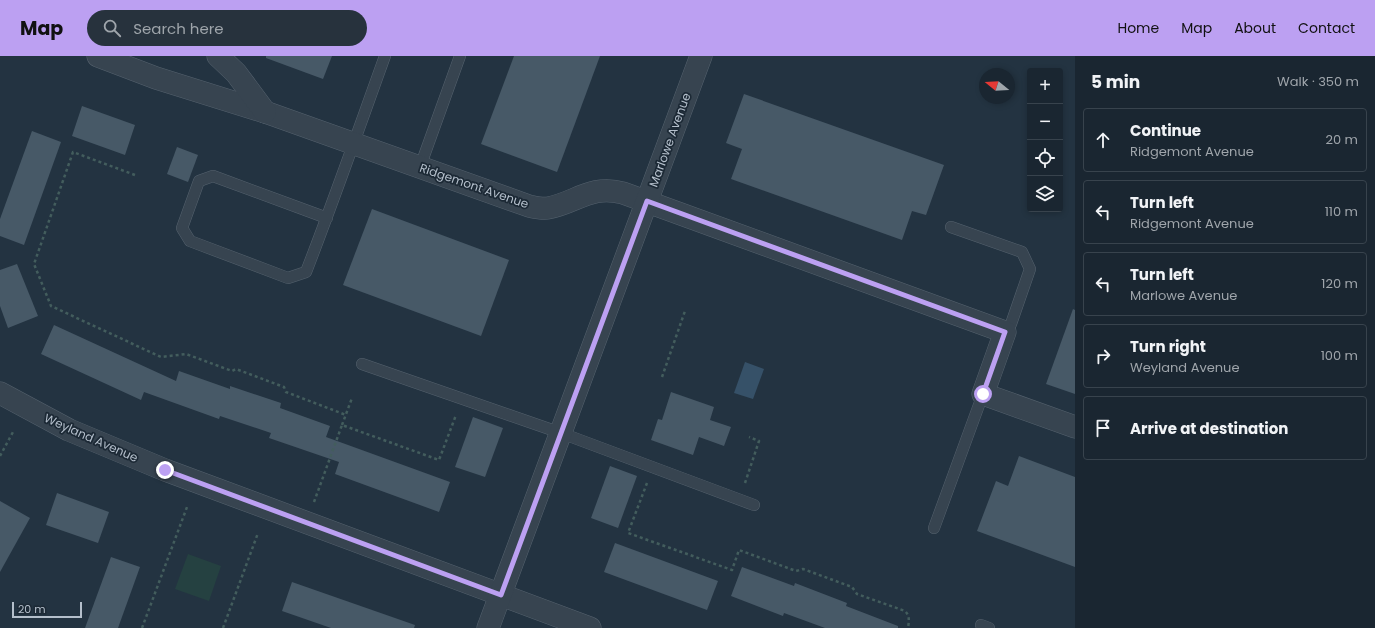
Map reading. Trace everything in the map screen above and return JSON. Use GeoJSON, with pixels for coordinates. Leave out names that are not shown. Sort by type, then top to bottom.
{"type":"FeatureCollection","features":[{"type":"Feature","properties":{"kind":"street","name":"Ridgemont Avenue"},"geometry":{"type":"LineString","coordinates":[[98,56],[156,78],[267,113],[529,206],[547,208],[588,192],[612,190],[647,201],[1005,332]]}},
{"type":"Feature","properties":{"kind":"street"},"geometry":{"type":"LineString","coordinates":[[218,56],[236,73],[267,113]]}},
{"type":"Feature","properties":{"kind":"street","name":"Marlowe Avenue"},"geometry":{"type":"LineString","coordinates":[[488,628],[701,56]]}},
{"type":"Feature","properties":{"kind":"street"},"geometry":{"type":"LineString","coordinates":[[1005,332],[983,394],[1075,427]]}},
{"type":"Feature","properties":{"kind":"street","name":"Weyland Avenue"},"geometry":{"type":"LineString","coordinates":[[0,393],[69,430],[165,470],[590,628]]}},
{"type":"Feature","properties":{"kind":"lane"},"geometry":{"type":"LineString","coordinates":[[327,218],[213,176],[199,181],[182,228],[190,241],[288,278],[306,272],[327,218],[385,56]]}},
{"type":"Feature","properties":{"kind":"lane"},"geometry":{"type":"LineString","coordinates":[[420,167],[460,56]]}},
{"type":"Feature","properties":{"kind":"lane"},"geometry":{"type":"LineString","coordinates":[[951,228],[1022,252],[1030,269],[1011,324],[1005,332]]}},
{"type":"Feature","properties":{"kind":"lane"},"geometry":{"type":"LineString","coordinates":[[362,364],[561,433],[754,505]]}},
{"type":"Feature","properties":{"kind":"lane"},"geometry":{"type":"LineString","coordinates":[[934,528],[983,394]]}},
{"type":"Feature","properties":{"kind":"path"},"geometry":{"type":"LineString","coordinates":[[135,175],[73,152],[34,264],[51,306],[161,357],[186,354],[232,371],[236,370],[284,387],[286,392],[346,415]]}},
{"type":"Feature","properties":{"kind":"path"},"geometry":{"type":"LineString","coordinates":[[662,376],[685,311]]}},
{"type":"Feature","properties":{"kind":"path"},"geometry":{"type":"LineString","coordinates":[[314,502],[352,398]]}},
{"type":"Feature","properties":{"kind":"path"},"geometry":{"type":"LineString","coordinates":[[342,425],[439,460],[458,410]]}},
{"type":"Feature","properties":{"kind":"path"},"geometry":{"type":"LineString","coordinates":[[0,456],[13,432]]}},
{"type":"Feature","properties":{"kind":"path"},"geometry":{"type":"LineString","coordinates":[[744,485],[759,441],[749,437]]}},
{"type":"Feature","properties":{"kind":"path"},"geometry":{"type":"LineString","coordinates":[[650,484],[646,483],[628,533],[732,570],[739,550],[796,571],[803,569],[852,587],[857,594],[905,611],[908,614],[908,628]]}},
{"type":"Feature","properties":{"kind":"path"},"geometry":{"type":"LineString","coordinates":[[142,628],[187,507]]}},
{"type":"Feature","properties":{"kind":"path"},"geometry":{"type":"LineString","coordinates":[[223,628],[258,534]]}},
{"type":"Feature","properties":{"kind":"green space"},"geometry":{"type":"Polygon","coordinates":[[[188,554],[221,566],[209,601],[175,589],[188,554]]]}},
{"type":"Feature","properties":{"kind":"water"},"geometry":{"type":"Polygon","coordinates":[[[745,362],[764,369],[753,399],[734,393],[745,362]]]}},
{"type":"Feature","properties":{"kind":"building"},"geometry":{"type":"Polygon","coordinates":[[[266,56],[332,56],[323,79],[266,58],[266,56]]]}},
{"type":"Feature","properties":{"kind":"building"},"geometry":{"type":"Polygon","coordinates":[[[514,56],[600,56],[557,172],[481,144],[514,56]]]}},
{"type":"Feature","properties":{"kind":"building"},"geometry":{"type":"Polygon","coordinates":[[[744,94],[944,165],[926,215],[912,211],[902,240],[731,179],[742,149],[726,143],[744,94]]]}},
{"type":"Feature","properties":{"kind":"building"},"geometry":{"type":"Polygon","coordinates":[[[82,106],[135,125],[125,155],[72,136],[82,106]]]}},
{"type":"Feature","properties":{"kind":"building"},"geometry":{"type":"Polygon","coordinates":[[[32,131],[61,142],[24,245],[0,236],[0,219],[32,131]]]}},
{"type":"Feature","properties":{"kind":"building"},"geometry":{"type":"Polygon","coordinates":[[[177,147],[198,155],[188,182],[167,174],[177,147]]]}},
{"type":"Feature","properties":{"kind":"building"},"geometry":{"type":"Polygon","coordinates":[[[372,209],[509,260],[481,336],[343,285],[372,209]]]}},
{"type":"Feature","properties":{"kind":"building"},"geometry":{"type":"Polygon","coordinates":[[[17,264],[38,316],[8,328],[0,306],[0,270],[17,264]]]}},
{"type":"Feature","properties":{"kind":"building"},"geometry":{"type":"Polygon","coordinates":[[[1073,309],[1075,310],[1075,394],[1046,384],[1073,309]]]}},
{"type":"Feature","properties":{"kind":"building"},"geometry":{"type":"Polygon","coordinates":[[[54,325],[176,381],[179,371],[230,389],[230,386],[281,403],[280,408],[330,426],[326,437],[450,482],[439,512],[335,474],[339,462],[269,438],[271,433],[220,416],[219,419],[144,392],[141,400],[41,354],[54,325]]]}},
{"type":"Feature","properties":{"kind":"building"},"geometry":{"type":"Polygon","coordinates":[[[671,392],[714,407],[710,420],[731,427],[724,446],[699,437],[693,455],[651,440],[658,419],[662,420],[671,392]]]}},
{"type":"Feature","properties":{"kind":"building"},"geometry":{"type":"Polygon","coordinates":[[[473,417],[503,428],[485,477],[455,467],[473,417]]]}},
{"type":"Feature","properties":{"kind":"building"},"geometry":{"type":"Polygon","coordinates":[[[1019,456],[1075,477],[1075,567],[977,531],[996,481],[1008,486],[1019,456]]]}},
{"type":"Feature","properties":{"kind":"building"},"geometry":{"type":"Polygon","coordinates":[[[610,466],[637,476],[618,528],[591,518],[610,466]]]}},
{"type":"Feature","properties":{"kind":"building"},"geometry":{"type":"Polygon","coordinates":[[[57,493],[109,512],[98,543],[46,525],[57,493]]]}},
{"type":"Feature","properties":{"kind":"building"},"geometry":{"type":"Polygon","coordinates":[[[0,501],[30,518],[0,572],[0,501]]]}},
{"type":"Feature","properties":{"kind":"building"},"geometry":{"type":"Polygon","coordinates":[[[615,543],[718,581],[707,610],[604,572],[615,543]]]}},
{"type":"Feature","properties":{"kind":"building"},"geometry":{"type":"Polygon","coordinates":[[[111,557],[140,567],[118,628],[85,628],[111,557]]]}},
{"type":"Feature","properties":{"kind":"building"},"geometry":{"type":"Polygon","coordinates":[[[742,567],[794,586],[795,583],[847,603],[846,606],[898,626],[898,628],[825,628],[784,613],[783,616],[731,596],[742,567]]]}},
{"type":"Feature","properties":{"kind":"building"},"geometry":{"type":"Polygon","coordinates":[[[292,582],[415,625],[414,628],[331,628],[282,611],[292,582]]]}},
{"type":"Feature","properties":{"kind":"route"},"geometry":{"type":"LineString","coordinates":[[165,470],[501,595],[647,201],[1005,332],[983,394]]}}]}
